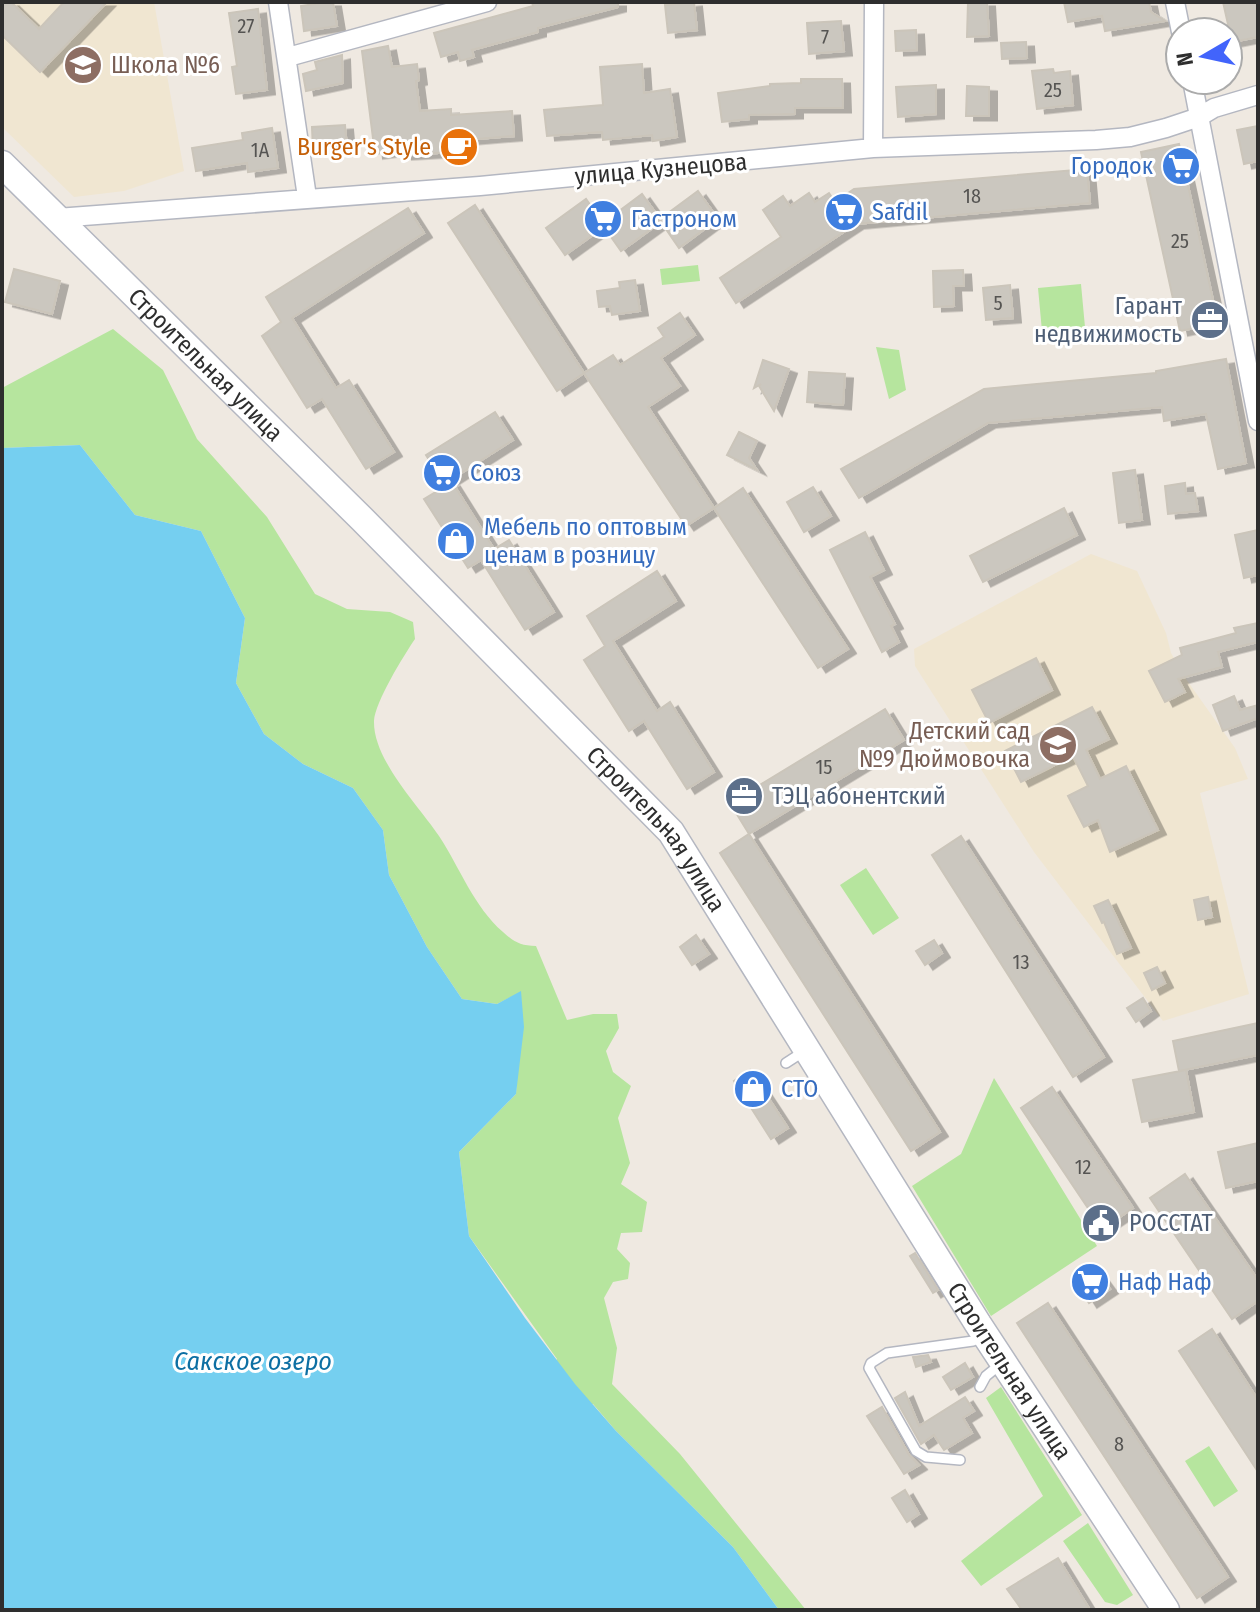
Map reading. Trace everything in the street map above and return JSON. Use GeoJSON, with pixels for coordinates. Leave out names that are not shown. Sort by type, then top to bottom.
{"type":"FeatureCollection","features":[{"type":"Feature","properties":{"kind":"street"},"geometry":{"type":"LineString","coordinates":[[278,2],[307,197]]}},
{"type":"Feature","properties":{"kind":"street"},"geometry":{"type":"LineString","coordinates":[[288,57],[487,2]]}},
{"type":"Feature","properties":{"kind":"street"},"geometry":{"type":"LineString","coordinates":[[873,148],[874,2]]}},
{"type":"Feature","properties":{"kind":"street","name":"улица Кузнецова"},"geometry":{"type":"LineString","coordinates":[[57,218],[480,186],[873,148],[1130,137],[1199,117],[1214,108],[1258,95]]}},
{"type":"Feature","properties":{"kind":"street"},"geometry":{"type":"LineString","coordinates":[[1195,96],[1258,421]]}},
{"type":"Feature","properties":{"kind":"street","name":"Строительная улица"},"geometry":{"type":"LineString","coordinates":[[4,167],[394,552],[671,832],[796,1056],[986,1334],[1166,1610]]}},
{"type":"Feature","properties":{"kind":"lane"},"geometry":{"type":"LineString","coordinates":[[960,1460],[926,1457],[916,1451],[869,1368],[871,1363],[887,1353],[973,1341],[986,1334]]}},
{"type":"Feature","properties":{"kind":"lane"},"geometry":{"type":"LineString","coordinates":[[980,1387],[986,1376],[1004,1362]]}},
{"type":"Feature","properties":{"kind":"shaded area","name":"Школа №6"},"geometry":{"type":"Polygon","coordinates":[[[2,2],[154,2],[184,171],[124,191],[74,197],[2,127],[2,2]]]}},
{"type":"Feature","properties":{"kind":"shaded area"},"geometry":{"type":"Polygon","coordinates":[[[1091,554],[1137,571],[1166,633],[1171,653],[1235,748],[1248,779],[1200,793],[1249,994],[1163,1021],[1034,852],[915,666],[914,649],[1091,554]]]}},
{"type":"Feature","properties":{"kind":"green space"},"geometry":{"type":"Polygon","coordinates":[[[698,265],[700,281],[662,285],[660,269],[698,265]]]}},
{"type":"Feature","properties":{"kind":"green space"},"geometry":{"type":"Polygon","coordinates":[[[1081,284],[1086,338],[1043,342],[1038,288],[1081,284]]]}},
{"type":"Feature","properties":{"kind":"green space"},"geometry":{"type":"Polygon","coordinates":[[[113,329],[163,370],[197,439],[267,517],[315,594],[347,609],[390,612],[413,622],[415,639],[385,691],[374,721],[376,736],[389,767],[439,836],[493,922],[514,941],[536,946],[567,1020],[593,1014],[617,1014],[619,1028],[606,1051],[613,1072],[631,1086],[618,1118],[630,1163],[621,1184],[647,1202],[642,1232],[621,1233],[617,1249],[630,1263],[628,1279],[613,1282],[604,1298],[617,1348],[612,1384],[680,1454],[806,1610],[779,1610],[733,1547],[616,1431],[593,1404],[521,1406],[557,1359],[469,1236],[459,1152],[516,1094],[521,992],[497,1004],[462,999],[427,947],[389,875],[383,830],[353,788],[303,764],[264,734],[236,683],[245,618],[201,531],[135,515],[80,445],[2,448],[2,388],[113,329]]]}},
{"type":"Feature","properties":{"kind":"green space"},"geometry":{"type":"Polygon","coordinates":[[[876,347],[899,350],[906,390],[889,399],[876,347]]]}},
{"type":"Feature","properties":{"kind":"green space"},"geometry":{"type":"Polygon","coordinates":[[[866,868],[899,918],[873,935],[840,885],[866,868]]]}},
{"type":"Feature","properties":{"kind":"green space"},"geometry":{"type":"Polygon","coordinates":[[[994,1078],[1097,1246],[991,1316],[912,1186],[961,1154],[994,1078]]]}},
{"type":"Feature","properties":{"kind":"green space"},"geometry":{"type":"Polygon","coordinates":[[[1001,1387],[1082,1515],[981,1586],[961,1561],[1043,1496],[986,1398],[1001,1387]]]}},
{"type":"Feature","properties":{"kind":"green space"},"geometry":{"type":"Polygon","coordinates":[[[1209,1446],[1238,1491],[1214,1507],[1185,1461],[1209,1446]]]}},
{"type":"Feature","properties":{"kind":"green space"},"geometry":{"type":"Polygon","coordinates":[[[1088,1523],[1133,1595],[1117,1605],[1105,1602],[1063,1541],[1088,1523]]]}},
{"type":"Feature","properties":{"kind":"water","name":"Сакское озеро"},"geometry":{"type":"Polygon","coordinates":[[[80,445],[135,515],[201,531],[245,618],[236,683],[264,734],[303,764],[353,788],[383,830],[389,875],[427,947],[462,999],[497,1004],[521,991],[524,1027],[516,1094],[459,1152],[469,1236],[575,1384],[616,1431],[733,1547],[779,1610],[2,1610],[2,448],[80,445]]]}},
{"type":"Feature","properties":{"kind":"building"},"geometry":{"type":"Polygon","coordinates":[[[2,2],[11,2],[39,29],[64,2],[107,2],[40,72],[2,35],[2,2]]]}},
{"type":"Feature","properties":{"kind":"building"},"geometry":{"type":"Polygon","coordinates":[[[333,2],[337,26],[304,31],[301,6],[333,2]]]}},
{"type":"Feature","properties":{"kind":"building"},"geometry":{"type":"Polygon","coordinates":[[[532,2],[618,2],[618,7],[538,28],[538,32],[472,50],[474,57],[460,61],[458,52],[441,57],[434,33],[533,6],[532,2]]]}},
{"type":"Feature","properties":{"kind":"building"},"geometry":{"type":"Polygon","coordinates":[[[694,2],[697,30],[668,33],[665,5],[694,2]]]}},
{"type":"Feature","properties":{"kind":"building"},"geometry":{"type":"Polygon","coordinates":[[[968,2],[987,2],[989,36],[967,37],[968,2]]]}},
{"type":"Feature","properties":{"kind":"building"},"geometry":{"type":"Polygon","coordinates":[[[1064,2],[1149,2],[1151,12],[1164,20],[1105,31],[1102,16],[1068,22],[1064,2]]]}},
{"type":"Feature","properties":{"kind":"building"},"geometry":{"type":"Polygon","coordinates":[[[1223,2],[1258,2],[1258,37],[1244,40],[1244,16],[1226,16],[1223,2]]]}},
{"type":"Feature","properties":{"kind":"building"},"geometry":{"type":"Polygon","coordinates":[[[258,9],[267,90],[236,94],[232,67],[237,66],[229,13],[258,9]]]}},
{"type":"Feature","properties":{"kind":"building"},"geometry":{"type":"Polygon","coordinates":[[[841,21],[844,51],[809,54],[807,23],[841,21]]]}},
{"type":"Feature","properties":{"kind":"building"},"geometry":{"type":"Polygon","coordinates":[[[916,30],[917,50],[896,51],[895,31],[916,30]]]}},
{"type":"Feature","properties":{"kind":"building"},"geometry":{"type":"Polygon","coordinates":[[[1026,42],[1027,58],[1002,59],[1001,43],[1026,42]]]}},
{"type":"Feature","properties":{"kind":"building"},"geometry":{"type":"Polygon","coordinates":[[[388,46],[392,67],[417,64],[420,111],[451,109],[451,115],[512,111],[514,136],[454,141],[455,152],[404,155],[404,150],[375,154],[362,51],[388,46]]]}},
{"type":"Feature","properties":{"kind":"building"},"geometry":{"type":"Polygon","coordinates":[[[342,55],[343,83],[306,91],[303,74],[317,70],[315,62],[342,55]]]}},
{"type":"Feature","properties":{"kind":"building"},"geometry":{"type":"Polygon","coordinates":[[[642,64],[644,93],[670,89],[677,137],[653,141],[652,135],[603,140],[602,132],[547,136],[544,110],[603,105],[600,67],[642,64]]]}},
{"type":"Feature","properties":{"kind":"building"},"geometry":{"type":"Polygon","coordinates":[[[1053,69],[1054,73],[1070,71],[1073,105],[1037,109],[1032,71],[1053,69]]]}},
{"type":"Feature","properties":{"kind":"building"},"geometry":{"type":"Polygon","coordinates":[[[801,79],[842,79],[843,108],[795,108],[795,114],[749,115],[749,119],[722,122],[718,93],[770,84],[801,83],[801,79]]]}},
{"type":"Feature","properties":{"kind":"building"},"geometry":{"type":"Polygon","coordinates":[[[936,85],[936,114],[898,117],[896,87],[936,85]]]}},
{"type":"Feature","properties":{"kind":"building"},"geometry":{"type":"Polygon","coordinates":[[[967,86],[989,87],[989,116],[966,116],[967,86]]]}},
{"type":"Feature","properties":{"kind":"building"},"geometry":{"type":"Polygon","coordinates":[[[345,125],[347,148],[313,150],[312,127],[345,125]]]}},
{"type":"Feature","properties":{"kind":"building"},"geometry":{"type":"Polygon","coordinates":[[[1258,126],[1258,161],[1244,164],[1237,130],[1258,126]]]}},
{"type":"Feature","properties":{"kind":"building"},"geometry":{"type":"Polygon","coordinates":[[[272,128],[278,168],[248,172],[247,163],[196,171],[192,148],[243,140],[242,133],[272,128]]]}},
{"type":"Feature","properties":{"kind":"building"},"geometry":{"type":"Polygon","coordinates":[[[1179,144],[1218,323],[1180,331],[1141,152],[1179,144]]]}},
{"type":"Feature","properties":{"kind":"building"},"geometry":{"type":"Polygon","coordinates":[[[1087,169],[1090,203],[856,224],[736,303],[720,278],[781,237],[763,210],[783,196],[790,206],[809,193],[815,202],[829,193],[835,202],[854,189],[1087,169]]]}},
{"type":"Feature","properties":{"kind":"building"},"geometry":{"type":"Polygon","coordinates":[[[698,191],[718,219],[679,248],[661,222],[621,251],[604,227],[565,255],[546,228],[586,199],[603,223],[642,194],[660,219],[698,191]]]}},
{"type":"Feature","properties":{"kind":"building"},"geometry":{"type":"Polygon","coordinates":[[[475,205],[584,373],[557,391],[448,223],[475,205]]]}},
{"type":"Feature","properties":{"kind":"building"},"geometry":{"type":"Polygon","coordinates":[[[408,208],[424,233],[292,318],[336,388],[349,380],[394,452],[366,469],[322,399],[307,408],[262,336],[281,322],[266,297],[408,208]]]}},
{"type":"Feature","properties":{"kind":"building"},"geometry":{"type":"Polygon","coordinates":[[[14,269],[60,281],[52,314],[5,302],[14,269]]]}},
{"type":"Feature","properties":{"kind":"building"},"geometry":{"type":"Polygon","coordinates":[[[963,270],[964,286],[953,286],[954,306],[934,307],[933,271],[963,270]]]}},
{"type":"Feature","properties":{"kind":"building"},"geometry":{"type":"Polygon","coordinates":[[[635,280],[640,311],[612,315],[610,306],[599,307],[597,291],[620,288],[619,282],[635,280]]]}},
{"type":"Feature","properties":{"kind":"building"},"geometry":{"type":"Polygon","coordinates":[[[1010,285],[1013,318],[986,320],[983,288],[1010,285]]]}},
{"type":"Feature","properties":{"kind":"building"},"geometry":{"type":"Polygon","coordinates":[[[680,313],[695,335],[661,358],[680,386],[648,407],[714,508],[686,526],[584,373],[613,355],[620,365],[664,337],[658,328],[680,313]]]}},
{"type":"Feature","properties":{"kind":"building"},"geometry":{"type":"Polygon","coordinates":[[[1226,359],[1246,463],[1218,469],[1206,414],[1164,421],[1162,407],[988,423],[859,498],[841,469],[984,389],[1156,373],[1226,359]]]}},
{"type":"Feature","properties":{"kind":"building"},"geometry":{"type":"Polygon","coordinates":[[[763,360],[789,369],[774,411],[759,386],[761,384],[754,388],[763,360]]]}},
{"type":"Feature","properties":{"kind":"building"},"geometry":{"type":"Polygon","coordinates":[[[809,372],[845,374],[843,405],[807,402],[809,372]]]}},
{"type":"Feature","properties":{"kind":"building"},"geometry":{"type":"Polygon","coordinates":[[[495,412],[513,440],[444,484],[426,455],[495,412]]]}},
{"type":"Feature","properties":{"kind":"building"},"geometry":{"type":"Polygon","coordinates":[[[739,432],[757,441],[749,458],[757,470],[727,455],[739,432]]]}},
{"type":"Feature","properties":{"kind":"building"},"geometry":{"type":"Polygon","coordinates":[[[1135,470],[1142,520],[1119,523],[1113,473],[1135,470]]]}},
{"type":"Feature","properties":{"kind":"building"},"geometry":{"type":"Polygon","coordinates":[[[452,482],[494,549],[509,540],[554,612],[525,630],[481,560],[468,568],[424,499],[452,482]]]}},
{"type":"Feature","properties":{"kind":"building"},"geometry":{"type":"Polygon","coordinates":[[[1185,483],[1186,494],[1195,493],[1198,511],[1168,514],[1165,486],[1185,483]]]}},
{"type":"Feature","properties":{"kind":"building"},"geometry":{"type":"Polygon","coordinates":[[[813,487],[831,516],[804,532],[787,502],[813,487]]]}},
{"type":"Feature","properties":{"kind":"building"},"geometry":{"type":"Polygon","coordinates":[[[743,488],[848,649],[818,668],[714,508],[743,488]]]}},
{"type":"Feature","properties":{"kind":"building"},"geometry":{"type":"Polygon","coordinates":[[[1064,508],[1077,535],[983,582],[970,556],[1064,508]]]}},
{"type":"Feature","properties":{"kind":"building"},"geometry":{"type":"Polygon","coordinates":[[[1258,530],[1258,575],[1244,578],[1235,535],[1258,530]]]}},
{"type":"Feature","properties":{"kind":"building"},"geometry":{"type":"Polygon","coordinates":[[[865,532],[884,570],[870,577],[895,624],[891,626],[899,642],[882,652],[830,550],[865,532]]]}},
{"type":"Feature","properties":{"kind":"building"},"geometry":{"type":"Polygon","coordinates":[[[657,571],[676,601],[613,641],[657,711],[670,702],[714,772],[687,789],[644,721],[629,731],[584,660],[605,646],[587,616],[657,571]]]}},
{"type":"Feature","properties":{"kind":"building"},"geometry":{"type":"Polygon","coordinates":[[[1258,623],[1258,642],[1218,652],[1222,667],[1178,679],[1185,692],[1165,702],[1149,671],[1182,655],[1180,648],[1236,633],[1234,628],[1258,623]]]}},
{"type":"Feature","properties":{"kind":"building"},"geometry":{"type":"Polygon","coordinates":[[[1036,658],[1052,690],[989,723],[972,690],[1036,658]]]}},
{"type":"Feature","properties":{"kind":"building"},"geometry":{"type":"Polygon","coordinates":[[[1234,696],[1240,710],[1258,705],[1258,718],[1223,731],[1213,705],[1234,696]]]}},
{"type":"Feature","properties":{"kind":"building","name":"Детский сад №9 Дюймовочка"},"geometry":{"type":"Polygon","coordinates":[[[1092,707],[1109,739],[1086,750],[1100,779],[1126,766],[1158,830],[1110,852],[1098,820],[1084,827],[1068,796],[1088,786],[1073,756],[1021,782],[1005,751],[1092,707]]]}},
{"type":"Feature","properties":{"kind":"building"},"geometry":{"type":"Polygon","coordinates":[[[885,709],[904,740],[749,834],[730,803],[885,709]]]}},
{"type":"Feature","properties":{"kind":"building"},"geometry":{"type":"Polygon","coordinates":[[[749,834],[940,1132],[911,1151],[720,853],[749,834]]]}},
{"type":"Feature","properties":{"kind":"building"},"geometry":{"type":"Polygon","coordinates":[[[961,836],[1104,1057],[1073,1077],[932,855],[961,836]]]}},
{"type":"Feature","properties":{"kind":"building"},"geometry":{"type":"Polygon","coordinates":[[[1208,897],[1212,917],[1198,920],[1194,900],[1208,897]]]}},
{"type":"Feature","properties":{"kind":"building"},"geometry":{"type":"Polygon","coordinates":[[[1108,900],[1131,948],[1117,954],[1094,906],[1108,900]]]}},
{"type":"Feature","properties":{"kind":"building"},"geometry":{"type":"Polygon","coordinates":[[[696,935],[709,954],[692,965],[680,947],[696,935]]]}},
{"type":"Feature","properties":{"kind":"building"},"geometry":{"type":"Polygon","coordinates":[[[934,940],[942,953],[925,965],[916,951],[934,940]]]}},
{"type":"Feature","properties":{"kind":"building"},"geometry":{"type":"Polygon","coordinates":[[[1157,967],[1165,983],[1152,990],[1144,973],[1157,967]]]}},
{"type":"Feature","properties":{"kind":"building"},"geometry":{"type":"Polygon","coordinates":[[[1143,998],[1151,1011],[1136,1022],[1127,1008],[1143,998]]]}},
{"type":"Feature","properties":{"kind":"building"},"geometry":{"type":"Polygon","coordinates":[[[1258,1023],[1258,1055],[1179,1071],[1173,1041],[1258,1023]]]}},
{"type":"Feature","properties":{"kind":"building"},"geometry":{"type":"Polygon","coordinates":[[[750,1070],[788,1128],[771,1139],[734,1081],[750,1070]]]}},
{"type":"Feature","properties":{"kind":"building"},"geometry":{"type":"Polygon","coordinates":[[[1186,1070],[1194,1112],[1142,1122],[1133,1080],[1186,1070]]]}},
{"type":"Feature","properties":{"kind":"building"},"geometry":{"type":"Polygon","coordinates":[[[1052,1087],[1133,1208],[1102,1229],[1021,1108],[1052,1087]]]}},
{"type":"Feature","properties":{"kind":"building"},"geometry":{"type":"Polygon","coordinates":[[[1258,1143],[1258,1181],[1226,1188],[1218,1152],[1258,1143]]]}},
{"type":"Feature","properties":{"kind":"building"},"geometry":{"type":"Polygon","coordinates":[[[1185,1174],[1258,1280],[1258,1301],[1232,1319],[1150,1198],[1185,1174]]]}},
{"type":"Feature","properties":{"kind":"building"},"geometry":{"type":"Polygon","coordinates":[[[915,1253],[938,1290],[933,1293],[910,1256],[915,1253]]]}},
{"type":"Feature","properties":{"kind":"building"},"geometry":{"type":"Polygon","coordinates":[[[1094,1267],[1110,1289],[1089,1303],[1075,1281],[1094,1267]]]}},
{"type":"Feature","properties":{"kind":"building"},"geometry":{"type":"Polygon","coordinates":[[[1048,1303],[1228,1577],[1197,1598],[1017,1323],[1048,1303]]]}},
{"type":"Feature","properties":{"kind":"building"},"geometry":{"type":"Polygon","coordinates":[[[1212,1329],[1258,1400],[1258,1472],[1179,1351],[1212,1329]]]}},
{"type":"Feature","properties":{"kind":"building"},"geometry":{"type":"Polygon","coordinates":[[[928,1355],[931,1362],[916,1367],[913,1357],[928,1355]]]}},
{"type":"Feature","properties":{"kind":"building"},"geometry":{"type":"Polygon","coordinates":[[[965,1363],[973,1377],[951,1390],[943,1377],[965,1363]]]}},
{"type":"Feature","properties":{"kind":"building"},"geometry":{"type":"Polygon","coordinates":[[[905,1392],[919,1426],[965,1397],[974,1411],[963,1418],[972,1433],[944,1450],[934,1435],[921,1444],[895,1398],[905,1392]]]}},
{"type":"Feature","properties":{"kind":"building"},"geometry":{"type":"Polygon","coordinates":[[[882,1407],[909,1455],[919,1465],[904,1474],[867,1416],[882,1407]]]}},
{"type":"Feature","properties":{"kind":"building"},"geometry":{"type":"Polygon","coordinates":[[[905,1490],[919,1514],[907,1522],[892,1498],[905,1490]]]}},
{"type":"Feature","properties":{"kind":"building"},"geometry":{"type":"Polygon","coordinates":[[[1058,1558],[1090,1610],[1022,1610],[1007,1589],[1058,1558]]]}},
{"type":"Feature","properties":{"kind":"place","name":"Школа №6"},"geometry":{"type":"Point","coordinates":[83,65]}},
{"type":"Feature","properties":{"kind":"place","name":"Burger's Style"},"geometry":{"type":"Point","coordinates":[459,147]}},
{"type":"Feature","properties":{"kind":"place","name":"Городок"},"geometry":{"type":"Point","coordinates":[1181,166]}},
{"type":"Feature","properties":{"kind":"place","name":"Safdil"},"geometry":{"type":"Point","coordinates":[844,212]}},
{"type":"Feature","properties":{"kind":"place","name":"Гастроном"},"geometry":{"type":"Point","coordinates":[603,219]}},
{"type":"Feature","properties":{"kind":"place","name":"Гарант недвижимость"},"geometry":{"type":"Point","coordinates":[1210,320]}},
{"type":"Feature","properties":{"kind":"place","name":"Союз"},"geometry":{"type":"Point","coordinates":[442,473]}},
{"type":"Feature","properties":{"kind":"place","name":"Мебель по оптовым ценам в розницу"},"geometry":{"type":"Point","coordinates":[456,541]}},
{"type":"Feature","properties":{"kind":"place","name":"Детский сад №9 Дюймовочка"},"geometry":{"type":"Point","coordinates":[1058,745]}},
{"type":"Feature","properties":{"kind":"place","name":"ТЭЦ абонентский"},"geometry":{"type":"Point","coordinates":[744,796]}},
{"type":"Feature","properties":{"kind":"place","name":"СТО"},"geometry":{"type":"Point","coordinates":[753,1089]}},
{"type":"Feature","properties":{"kind":"place","name":"РОССТАТ"},"geometry":{"type":"Point","coordinates":[1101,1223]}},
{"type":"Feature","properties":{"kind":"place","name":"Наф Наф"},"geometry":{"type":"Point","coordinates":[1090,1282]}}]}
